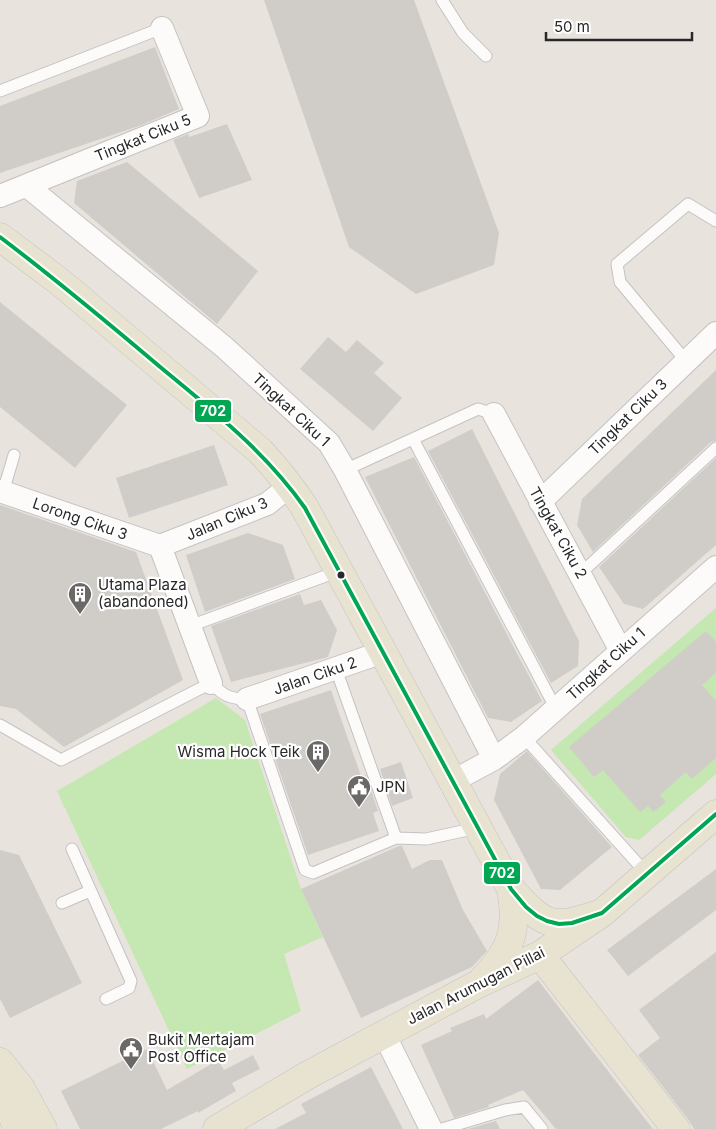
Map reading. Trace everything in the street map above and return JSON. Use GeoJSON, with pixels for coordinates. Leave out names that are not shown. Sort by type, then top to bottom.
{"type":"FeatureCollection","features":[{"type":"Feature","properties":{"kind":"main road"},"geometry":{"type":"LineString","coordinates":[[0,237],[60,282],[260,451],[290,486],[339,571],[511,890],[526,907],[537,916],[559,924],[572,923],[602,913]]}},
{"type":"Feature","properties":{"kind":"main road","name":"Jalan Arumugan Pillai"},"geometry":{"type":"LineString","coordinates":[[218,1129],[308,1075],[480,983],[540,955],[602,913],[716,814]]}},
{"type":"Feature","properties":{"kind":"main road"},"geometry":{"type":"LineString","coordinates":[[480,983],[497,965],[506,951],[512,936],[514,909],[511,890]]}},
{"type":"Feature","properties":{"kind":"main road"},"geometry":{"type":"LineString","coordinates":[[540,955],[676,1129]]}},
{"type":"Feature","properties":{"kind":"main road"},"geometry":{"type":"LineString","coordinates":[[0,1062],[20,1088],[43,1129]]}},
{"type":"Feature","properties":{"kind":"main road"},"geometry":{"type":"LineString","coordinates":[[0,1088],[18,1129]]}},
{"type":"Feature","properties":{"kind":"street","name":"Tingkat Ciku 5"},"geometry":{"type":"LineString","coordinates":[[0,196],[198,116],[162,28]]}},
{"type":"Feature","properties":{"kind":"street","name":"Tingkat Ciku 1"},"geometry":{"type":"LineString","coordinates":[[27,186],[224,347],[329,443],[345,470],[494,759]]}},
{"type":"Feature","properties":{"kind":"street","name":"Tingkat Ciku 3"},"geometry":{"type":"LineString","coordinates":[[540,502],[716,333]]}},
{"type":"Feature","properties":{"kind":"street","name":"Tingkat Ciku 2"},"geometry":{"type":"LineString","coordinates":[[494,414],[621,651]]}},
{"type":"Feature","properties":{"kind":"street","name":"Jalan Ciku 3"},"geometry":{"type":"LineString","coordinates":[[160,546],[267,504],[290,486]]}},
{"type":"Feature","properties":{"kind":"street","name":"Lorong Ciku 3"},"geometry":{"type":"LineString","coordinates":[[1,492],[160,546]]}},
{"type":"Feature","properties":{"kind":"street"},"geometry":{"type":"LineString","coordinates":[[160,546],[211,683]]}},
{"type":"Feature","properties":{"kind":"street","name":"Tingkat Ciku 1"},"geometry":{"type":"LineString","coordinates":[[453,781],[494,759],[524,737],[716,567]]}},
{"type":"Feature","properties":{"kind":"street","name":"Jalan Ciku 2"},"geometry":{"type":"LineString","coordinates":[[247,699],[383,652]]}},
{"type":"Feature","properties":{"kind":"street"},"geometry":{"type":"LineString","coordinates":[[384,1034],[432,1129]]}},
{"type":"Feature","properties":{"kind":"lane"},"geometry":{"type":"LineString","coordinates":[[442,0],[463,33],[486,56]]}},
{"type":"Feature","properties":{"kind":"lane"},"geometry":{"type":"LineString","coordinates":[[0,91],[162,28]]}},
{"type":"Feature","properties":{"kind":"lane"},"geometry":{"type":"LineString","coordinates":[[686,361],[620,282],[617,264],[688,204],[716,221]]}},
{"type":"Feature","properties":{"kind":"lane"},"geometry":{"type":"LineString","coordinates":[[345,470],[478,409],[494,414]]}},
{"type":"Feature","properties":{"kind":"lane"},"geometry":{"type":"LineString","coordinates":[[413,439],[556,709]]}},
{"type":"Feature","properties":{"kind":"lane"},"geometry":{"type":"LineString","coordinates":[[580,574],[716,448]]}},
{"type":"Feature","properties":{"kind":"lane"},"geometry":{"type":"LineString","coordinates":[[1,492],[14,455]]}},
{"type":"Feature","properties":{"kind":"lane"},"geometry":{"type":"LineString","coordinates":[[190,626],[339,571]]}},
{"type":"Feature","properties":{"kind":"lane"},"geometry":{"type":"LineString","coordinates":[[336,669],[396,838]]}},
{"type":"Feature","properties":{"kind":"lane"},"geometry":{"type":"LineString","coordinates":[[0,725],[61,760],[211,683],[233,699],[247,699],[305,870],[313,873],[396,838],[426,840],[478,828]]}},
{"type":"Feature","properties":{"kind":"lane"},"geometry":{"type":"LineString","coordinates":[[524,737],[647,874]]}},
{"type":"Feature","properties":{"kind":"lane"},"geometry":{"type":"LineString","coordinates":[[72,849],[131,981],[129,988],[106,1000]]}},
{"type":"Feature","properties":{"kind":"lane"},"geometry":{"type":"LineString","coordinates":[[62,903],[90,891]]}},
{"type":"Feature","properties":{"kind":"lane"},"geometry":{"type":"LineString","coordinates":[[432,1129],[505,1110],[524,1107],[542,1129]]}},
{"type":"Feature","properties":{"kind":"green space"},"geometry":{"type":"Polygon","coordinates":[[[716,608],[716,774],[639,840],[626,837],[551,750],[716,608]]]}},
{"type":"Feature","properties":{"kind":"green space"},"geometry":{"type":"Polygon","coordinates":[[[216,698],[245,720],[301,889],[323,937],[284,954],[301,1011],[187,1069],[57,791],[216,698]]]}},
{"type":"Feature","properties":{"kind":"building"},"geometry":{"type":"Polygon","coordinates":[[[264,0],[414,0],[499,233],[494,265],[416,294],[349,247],[264,0]]]}},
{"type":"Feature","properties":{"kind":"building"},"geometry":{"type":"Polygon","coordinates":[[[155,47],[179,109],[139,126],[0,173],[0,106],[155,47]]]}},
{"type":"Feature","properties":{"kind":"building"},"geometry":{"type":"Polygon","coordinates":[[[227,124],[252,180],[199,198],[173,140],[188,134],[189,137],[227,124]]]}},
{"type":"Feature","properties":{"kind":"building"},"geometry":{"type":"Polygon","coordinates":[[[127,162],[258,271],[217,324],[74,203],[77,181],[127,162]]]}},
{"type":"Feature","properties":{"kind":"building"},"geometry":{"type":"Polygon","coordinates":[[[0,302],[127,405],[75,468],[0,407],[0,302]]]}},
{"type":"Feature","properties":{"kind":"building"},"geometry":{"type":"Polygon","coordinates":[[[328,337],[346,352],[357,340],[384,363],[374,373],[402,398],[373,431],[300,369],[328,337]]]}},
{"type":"Feature","properties":{"kind":"building"},"geometry":{"type":"Polygon","coordinates":[[[716,370],[716,441],[711,442],[593,552],[577,525],[582,499],[716,370]]]}},
{"type":"Feature","properties":{"kind":"building"},"geometry":{"type":"Polygon","coordinates":[[[472,429],[579,641],[578,666],[551,683],[428,451],[472,429]]]}},
{"type":"Feature","properties":{"kind":"building"},"geometry":{"type":"Polygon","coordinates":[[[214,445],[228,485],[129,518],[116,478],[214,445]]]}},
{"type":"Feature","properties":{"kind":"building"},"geometry":{"type":"Polygon","coordinates":[[[414,457],[542,701],[511,722],[488,718],[365,477],[414,457]]]}},
{"type":"Feature","properties":{"kind":"building"},"geometry":{"type":"Polygon","coordinates":[[[716,458],[716,545],[643,609],[624,604],[599,567],[716,458]]]}},
{"type":"Feature","properties":{"kind":"building","name":"Utama Plaza (abandoned)"},"geometry":{"type":"Polygon","coordinates":[[[0,505],[136,552],[183,680],[64,747],[16,709],[0,706],[0,505]]]}},
{"type":"Feature","properties":{"kind":"building"},"geometry":{"type":"Polygon","coordinates":[[[248,533],[283,545],[295,579],[205,612],[186,555],[248,533]]]}},
{"type":"Feature","properties":{"kind":"building"},"geometry":{"type":"Polygon","coordinates":[[[300,594],[304,605],[321,600],[337,630],[328,657],[231,682],[211,626],[300,594]]]}},
{"type":"Feature","properties":{"kind":"building"},"geometry":{"type":"Polygon","coordinates":[[[706,631],[716,642],[716,673],[702,685],[716,701],[716,758],[692,779],[686,772],[660,795],[666,802],[653,812],[648,806],[640,812],[603,770],[594,777],[569,747],[706,631]]]}},
{"type":"Feature","properties":{"kind":"building","name":"Wisma Hock Teik"},"geometry":{"type":"Polygon","coordinates":[[[331,690],[361,776],[366,775],[378,811],[373,813],[379,831],[308,855],[260,714],[331,690]]]}},
{"type":"Feature","properties":{"kind":"building"},"geometry":{"type":"Polygon","coordinates":[[[527,751],[612,847],[560,890],[541,889],[494,800],[500,774],[527,751]]]}},
{"type":"Feature","properties":{"kind":"building"},"geometry":{"type":"Polygon","coordinates":[[[401,762],[413,798],[392,806],[380,769],[401,762]]]}},
{"type":"Feature","properties":{"kind":"building"},"geometry":{"type":"Polygon","coordinates":[[[402,846],[412,869],[430,860],[442,860],[463,910],[487,951],[472,967],[361,1018],[301,889],[402,846]]]}},
{"type":"Feature","properties":{"kind":"building"},"geometry":{"type":"Polygon","coordinates":[[[0,850],[19,855],[82,983],[10,1018],[0,999],[0,850]]]}},
{"type":"Feature","properties":{"kind":"building"},"geometry":{"type":"Polygon","coordinates":[[[716,869],[716,910],[628,976],[607,950],[716,869]]]}},
{"type":"Feature","properties":{"kind":"building"},"geometry":{"type":"Polygon","coordinates":[[[716,952],[716,1129],[694,1129],[638,1055],[660,1038],[639,1010],[716,952]]]}},
{"type":"Feature","properties":{"kind":"building"},"geometry":{"type":"Polygon","coordinates":[[[538,980],[653,1129],[556,1129],[523,1090],[488,1105],[489,1107],[454,1118],[421,1045],[452,1031],[450,1028],[484,1014],[486,1019],[538,980]]]}},
{"type":"Feature","properties":{"kind":"building","name":"Bukit Mertajam Post Office"},"geometry":{"type":"Polygon","coordinates":[[[147,1049],[167,1090],[218,1060],[224,1070],[253,1055],[260,1069],[232,1083],[236,1091],[198,1113],[198,1111],[161,1129],[80,1129],[61,1091],[147,1049]]]}},
{"type":"Feature","properties":{"kind":"building"},"geometry":{"type":"Polygon","coordinates":[[[371,1067],[403,1129],[275,1129],[306,1113],[301,1104],[371,1067]]]}},
{"type":"Feature","properties":{"kind":"building"},"geometry":{"type":"Polygon","coordinates":[[[496,1121],[500,1129],[468,1129],[496,1121]]]}},
{"type":"Feature","properties":{"kind":"transit line","name":"702"},"geometry":{"type":"LineString","coordinates":[[0,237],[80,300],[218,415],[273,468],[289,487],[305,508],[511,889],[526,907],[537,916],[559,924],[572,923],[602,913],[716,814]]}},
{"type":"Feature","properties":{"kind":"place","name":"Utama Plaza (abandoned)"},"geometry":{"type":"Point","coordinates":[80,615]}},
{"type":"Feature","properties":{"kind":"place","name":"Wisma Hock Teik"},"geometry":{"type":"Point","coordinates":[318,773]}},
{"type":"Feature","properties":{"kind":"place","name":"JPN"},"geometry":{"type":"Point","coordinates":[359,808]}},
{"type":"Feature","properties":{"kind":"place","name":"Bukit Mertajam Post Office"},"geometry":{"type":"Point","coordinates":[131,1070]}}]}
